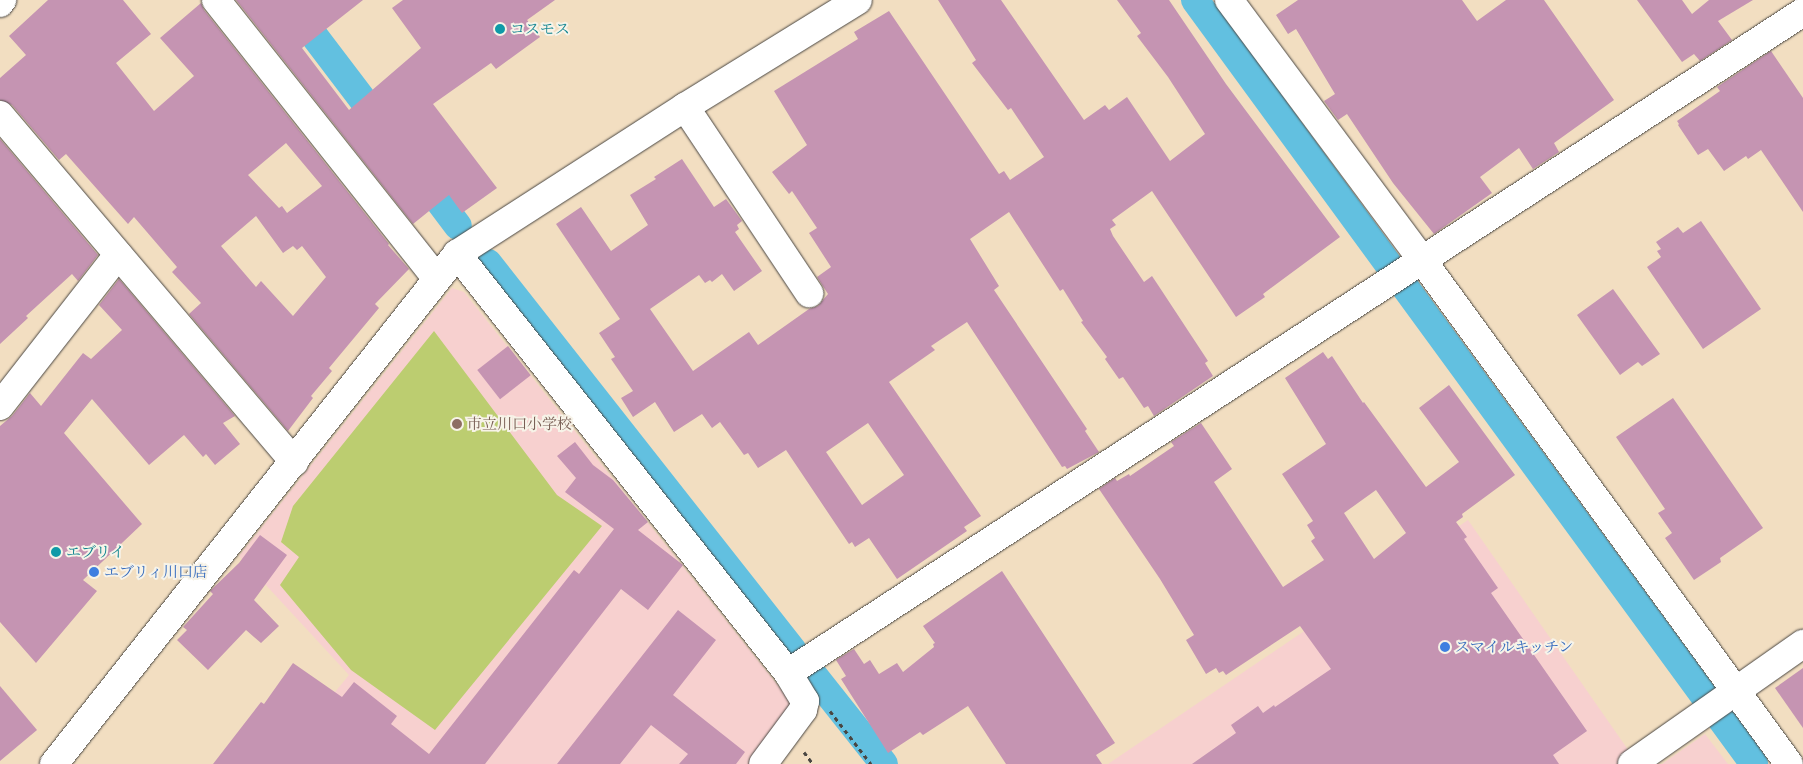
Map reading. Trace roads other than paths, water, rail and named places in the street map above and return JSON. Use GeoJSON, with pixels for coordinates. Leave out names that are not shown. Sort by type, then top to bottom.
{"type":"FeatureCollection","features":[{"type":"Feature","properties":{"kind":"street"},"geometry":{"type":"LineString","coordinates":[[216,0],[436,278]]}},
{"type":"Feature","properties":{"kind":"street"},"geometry":{"type":"LineString","coordinates":[[54,764],[294,462],[436,278],[457,254],[685,106],[858,0]]}},
{"type":"Feature","properties":{"kind":"street"},"geometry":{"type":"LineString","coordinates":[[1229,0],[1407,270],[1721,701],[1789,764]]}},
{"type":"Feature","properties":{"kind":"street"},"geometry":{"type":"LineString","coordinates":[[788,674],[1803,12]]}},
{"type":"Feature","properties":{"kind":"street"},"geometry":{"type":"LineString","coordinates":[[685,106],[809,293]]}},
{"type":"Feature","properties":{"kind":"street"},"geometry":{"type":"LineString","coordinates":[[0,115],[294,462]]}},
{"type":"Feature","properties":{"kind":"street"},"geometry":{"type":"LineString","coordinates":[[457,254],[788,674],[805,701],[803,710],[763,764]]}},
{"type":"Feature","properties":{"kind":"street"},"geometry":{"type":"LineString","coordinates":[[0,406],[118,255]]}},
{"type":"Feature","properties":{"kind":"street"},"geometry":{"type":"LineString","coordinates":[[1632,764],[1803,644]]}},
{"type":"Feature","properties":{"kind":"waterway"},"geometry":{"type":"LineString","coordinates":[[287,0],[385,129]]}},
{"type":"Feature","properties":{"kind":"waterway"},"geometry":{"type":"LineString","coordinates":[[1195,0],[1754,764]]}},
{"type":"Feature","properties":{"kind":"waterway"},"geometry":{"type":"LineString","coordinates":[[418,173],[458,226]]}},
{"type":"Feature","properties":{"kind":"waterway"},"geometry":{"type":"LineString","coordinates":[[488,263],[793,650]]}},
{"type":"Feature","properties":{"kind":"waterway"},"geometry":{"type":"LineString","coordinates":[[815,677],[884,764]]}},
{"type":"Feature","properties":{"kind":"place","name":"コスモス"},"geometry":{"type":"Point","coordinates":[500,29]}},
{"type":"Feature","properties":{"kind":"place","name":"市立川口小学校"},"geometry":{"type":"Point","coordinates":[457,424]}},
{"type":"Feature","properties":{"kind":"place","name":"エブリイ"},"geometry":{"type":"Point","coordinates":[56,552]}},
{"type":"Feature","properties":{"kind":"place","name":"エブリィ川口店"},"geometry":{"type":"Point","coordinates":[94,572]}},
{"type":"Feature","properties":{"kind":"place","name":"スマイルキッチン"},"geometry":{"type":"Point","coordinates":[1445,647]}}]}
